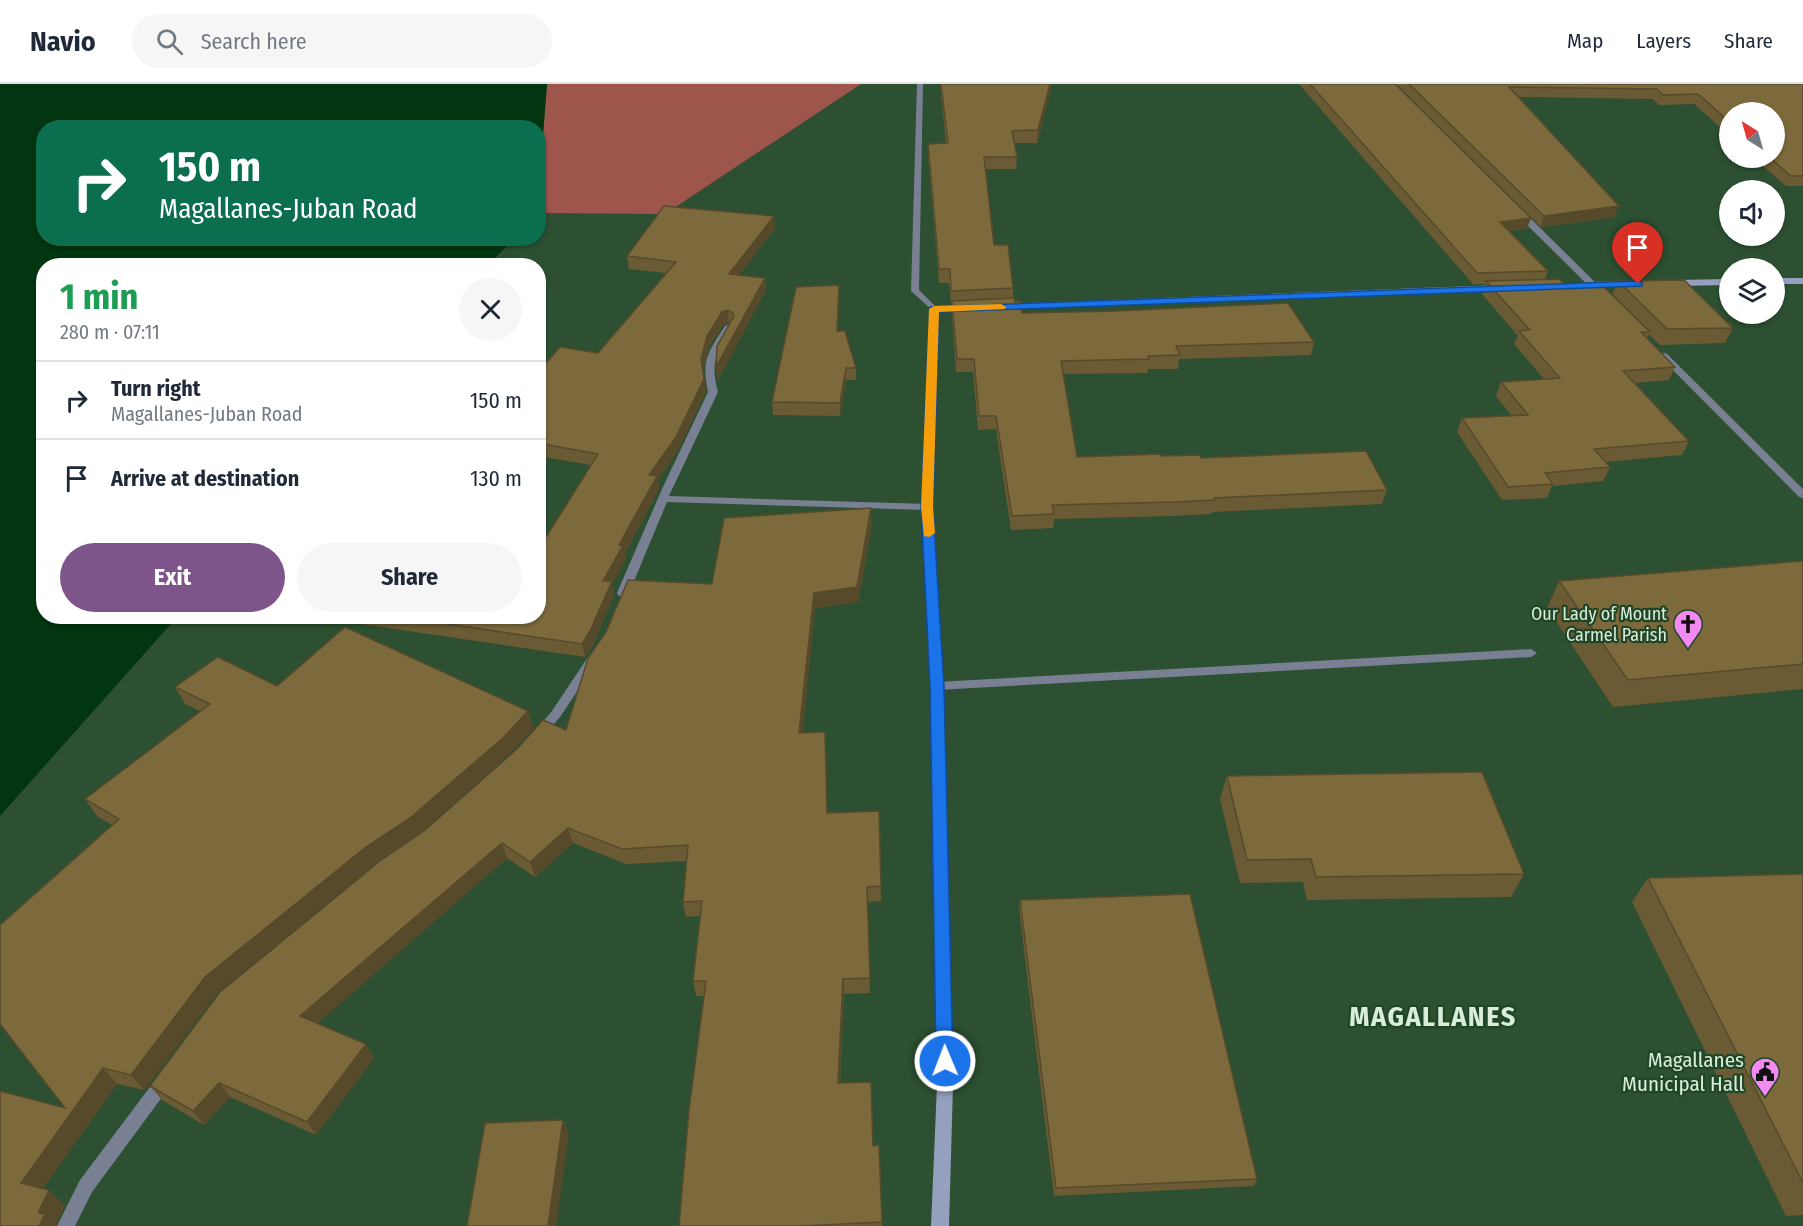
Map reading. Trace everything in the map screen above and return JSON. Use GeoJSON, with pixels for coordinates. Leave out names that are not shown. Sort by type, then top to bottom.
{"type":"FeatureCollection","features":[{"type":"Feature","properties":{"kind":"main road"},"geometry":{"type":"LineString","coordinates":[[1785,281],[1803,280]]}},
{"type":"Feature","properties":{"kind":"main road"},"geometry":{"type":"LineString","coordinates":[[1661,284],[1719,282]]}},
{"type":"Feature","properties":{"kind":"main road"},"geometry":{"type":"LineString","coordinates":[[1581,285],[1638,284]]}},
{"type":"Feature","properties":{"kind":"main road"},"geometry":{"type":"LineString","coordinates":[[994,307],[1509,288]]}},
{"type":"Feature","properties":{"kind":"main road"},"geometry":{"type":"LineString","coordinates":[[940,1226],[945,1085],[937,686],[927,507],[934,309],[982,308]]}},
{"type":"Feature","properties":{"kind":"street"},"geometry":{"type":"LineString","coordinates":[[920,84],[915,291],[934,309]]}},
{"type":"Feature","properties":{"kind":"street"},"geometry":{"type":"LineString","coordinates":[[1508,201],[1609,302]]}},
{"type":"Feature","properties":{"kind":"street"},"geometry":{"type":"LineString","coordinates":[[619,604],[663,499],[713,392],[709,375],[711,355],[728,328]]}},
{"type":"Feature","properties":{"kind":"street"},"geometry":{"type":"LineString","coordinates":[[1660,352],[1803,495]]}},
{"type":"Feature","properties":{"kind":"street"},"geometry":{"type":"LineString","coordinates":[[663,499],[927,507]]}},
{"type":"Feature","properties":{"kind":"street"},"geometry":{"type":"LineString","coordinates":[[529,745],[556,714],[601,647]]}},
{"type":"Feature","properties":{"kind":"street"},"geometry":{"type":"LineString","coordinates":[[937,686],[1531,653]]}},
{"type":"Feature","properties":{"kind":"street"},"geometry":{"type":"LineString","coordinates":[[66,1226],[86,1186],[175,1065]]}},
{"type":"Feature","properties":{"kind":"shaded area"},"geometry":{"type":"Polygon","coordinates":[[[0,84],[547,84],[544,120],[36,120],[36,246],[507,246],[495,258],[36,258],[36,624],[171,624],[0,816],[0,84]]]}},
{"type":"Feature","properties":{"kind":"shaded area"},"geometry":{"type":"Polygon","coordinates":[[[547,84],[861,84],[665,214],[546,213],[546,120],[544,120],[547,84]]]}},
{"type":"Feature","properties":{"kind":"building"},"geometry":{"type":"Polygon","coordinates":[[[941,84],[1050,84],[1038,130],[1012,131],[1017,157],[984,157],[994,245],[1008,245],[1013,288],[951,291],[950,269],[939,269],[928,144],[948,143],[941,84]]]}},
{"type":"Feature","properties":{"kind":"building"},"geometry":{"type":"Polygon","coordinates":[[[1310,84],[1395,84],[1531,218],[1500,222],[1548,271],[1477,273],[1310,84]]]}},
{"type":"Feature","properties":{"kind":"building"},"geometry":{"type":"Polygon","coordinates":[[[1409,84],[1803,84],[1803,176],[1791,176],[1782,168],[1785,168],[1785,102],[1719,102],[1719,112],[1698,94],[1663,95],[1657,89],[1509,87],[1619,206],[1544,216],[1409,84]]]}},
{"type":"Feature","properties":{"kind":"building"},"geometry":{"type":"Polygon","coordinates":[[[664,206],[774,216],[729,274],[765,278],[716,367],[717,346],[734,316],[733,313],[728,310],[722,312],[707,336],[701,359],[704,379],[676,437],[649,475],[657,476],[619,545],[623,545],[603,581],[612,581],[582,644],[448,624],[546,624],[546,537],[598,454],[546,444],[546,363],[560,347],[598,353],[676,262],[627,256],[664,206]]]}},
{"type":"Feature","properties":{"kind":"building"},"geometry":{"type":"Polygon","coordinates":[[[1559,279],[1565,285],[1601,284],[1650,332],[1641,332],[1675,367],[1623,371],[1689,441],[1594,449],[1610,467],[1545,473],[1553,484],[1508,487],[1462,418],[1528,415],[1501,382],[1560,378],[1519,331],[1530,330],[1486,281],[1559,279]]]}},
{"type":"Feature","properties":{"kind":"building"},"geometry":{"type":"Polygon","coordinates":[[[1684,280],[1719,314],[1719,324],[1729,324],[1733,328],[1667,329],[1618,281],[1684,280]]]}},
{"type":"Feature","properties":{"kind":"building"},"geometry":{"type":"Polygon","coordinates":[[[839,285],[837,331],[845,331],[856,368],[846,368],[840,403],[772,402],[796,287],[839,285]]]}},
{"type":"Feature","properties":{"kind":"building"},"geometry":{"type":"Polygon","coordinates":[[[1014,298],[1015,302],[1020,301],[1022,313],[1288,303],[1314,342],[1176,346],[1180,355],[1148,356],[1149,359],[1061,361],[1077,457],[1160,454],[1161,456],[1200,455],[1201,458],[1366,451],[1387,490],[1175,502],[1052,505],[1054,514],[1012,516],[996,416],[979,416],[974,359],[957,359],[952,301],[1014,298]]]}},
{"type":"Feature","properties":{"kind":"building"},"geometry":{"type":"Polygon","coordinates":[[[871,508],[857,587],[814,593],[799,733],[825,732],[827,813],[879,811],[881,886],[867,887],[870,978],[843,979],[838,1083],[871,1082],[873,1146],[879,1145],[882,1222],[802,1226],[679,1226],[689,1110],[706,981],[693,981],[702,901],[683,902],[688,845],[622,849],[568,828],[530,862],[502,843],[300,1016],[366,1044],[307,1122],[219,1083],[193,1111],[150,1086],[220,992],[380,861],[424,831],[517,749],[543,720],[566,730],[588,658],[606,632],[628,580],[712,584],[724,518],[871,508]]]}},
{"type":"Feature","properties":{"kind":"building","name":"Our Lady of Mount Carmel Parish"},"geometry":{"type":"Polygon","coordinates":[[[1803,561],[1803,664],[1628,680],[1559,581],[1803,561]]]}},
{"type":"Feature","properties":{"kind":"building"},"geometry":{"type":"Polygon","coordinates":[[[345,627],[528,711],[503,738],[410,818],[366,847],[205,977],[131,1075],[103,1068],[21,1183],[49,1190],[39,1211],[45,1214],[39,1226],[0,1226],[0,1091],[65,1108],[0,1024],[0,925],[119,819],[85,799],[210,704],[175,687],[218,657],[277,686],[345,627]]]}},
{"type":"Feature","properties":{"kind":"building"},"geometry":{"type":"Polygon","coordinates":[[[1482,772],[1524,874],[1316,877],[1311,859],[1247,860],[1227,776],[1482,772]]]}},
{"type":"Feature","properties":{"kind":"building","name":"Magallanes Municipal Hall"},"geometry":{"type":"Polygon","coordinates":[[[1803,874],[1803,1183],[1648,878],[1803,874]]]}},
{"type":"Feature","properties":{"kind":"building"},"geometry":{"type":"Polygon","coordinates":[[[1190,894],[1257,1179],[1056,1188],[1020,900],[1190,894]]]}},
{"type":"Feature","properties":{"kind":"building"},"geometry":{"type":"Polygon","coordinates":[[[563,1120],[548,1226],[467,1226],[485,1123],[563,1120]]]}},
{"type":"Feature","properties":{"kind":"slow traffic"},"geometry":{"type":"LineString","coordinates":[[929,533],[927,507],[934,309],[1001,307]]}},
{"type":"Feature","properties":{"kind":"place","name":"Our Lady of Mount Carmel Parish"},"geometry":{"type":"Point","coordinates":[1688,650]}},
{"type":"Feature","properties":{"kind":"place","name":"Magallanes Municipal Hall"},"geometry":{"type":"Point","coordinates":[1765,1098]}},
{"type":"Feature","properties":{"kind":"district","name":"MAGALLANES"},"geometry":{"type":"Point","coordinates":[1433,1016]}},
{"type":"Feature","properties":{"kind":"route"},"geometry":{"type":"LineString","coordinates":[[945,1061],[937,686],[927,507],[934,309],[1638,284]]}}]}
